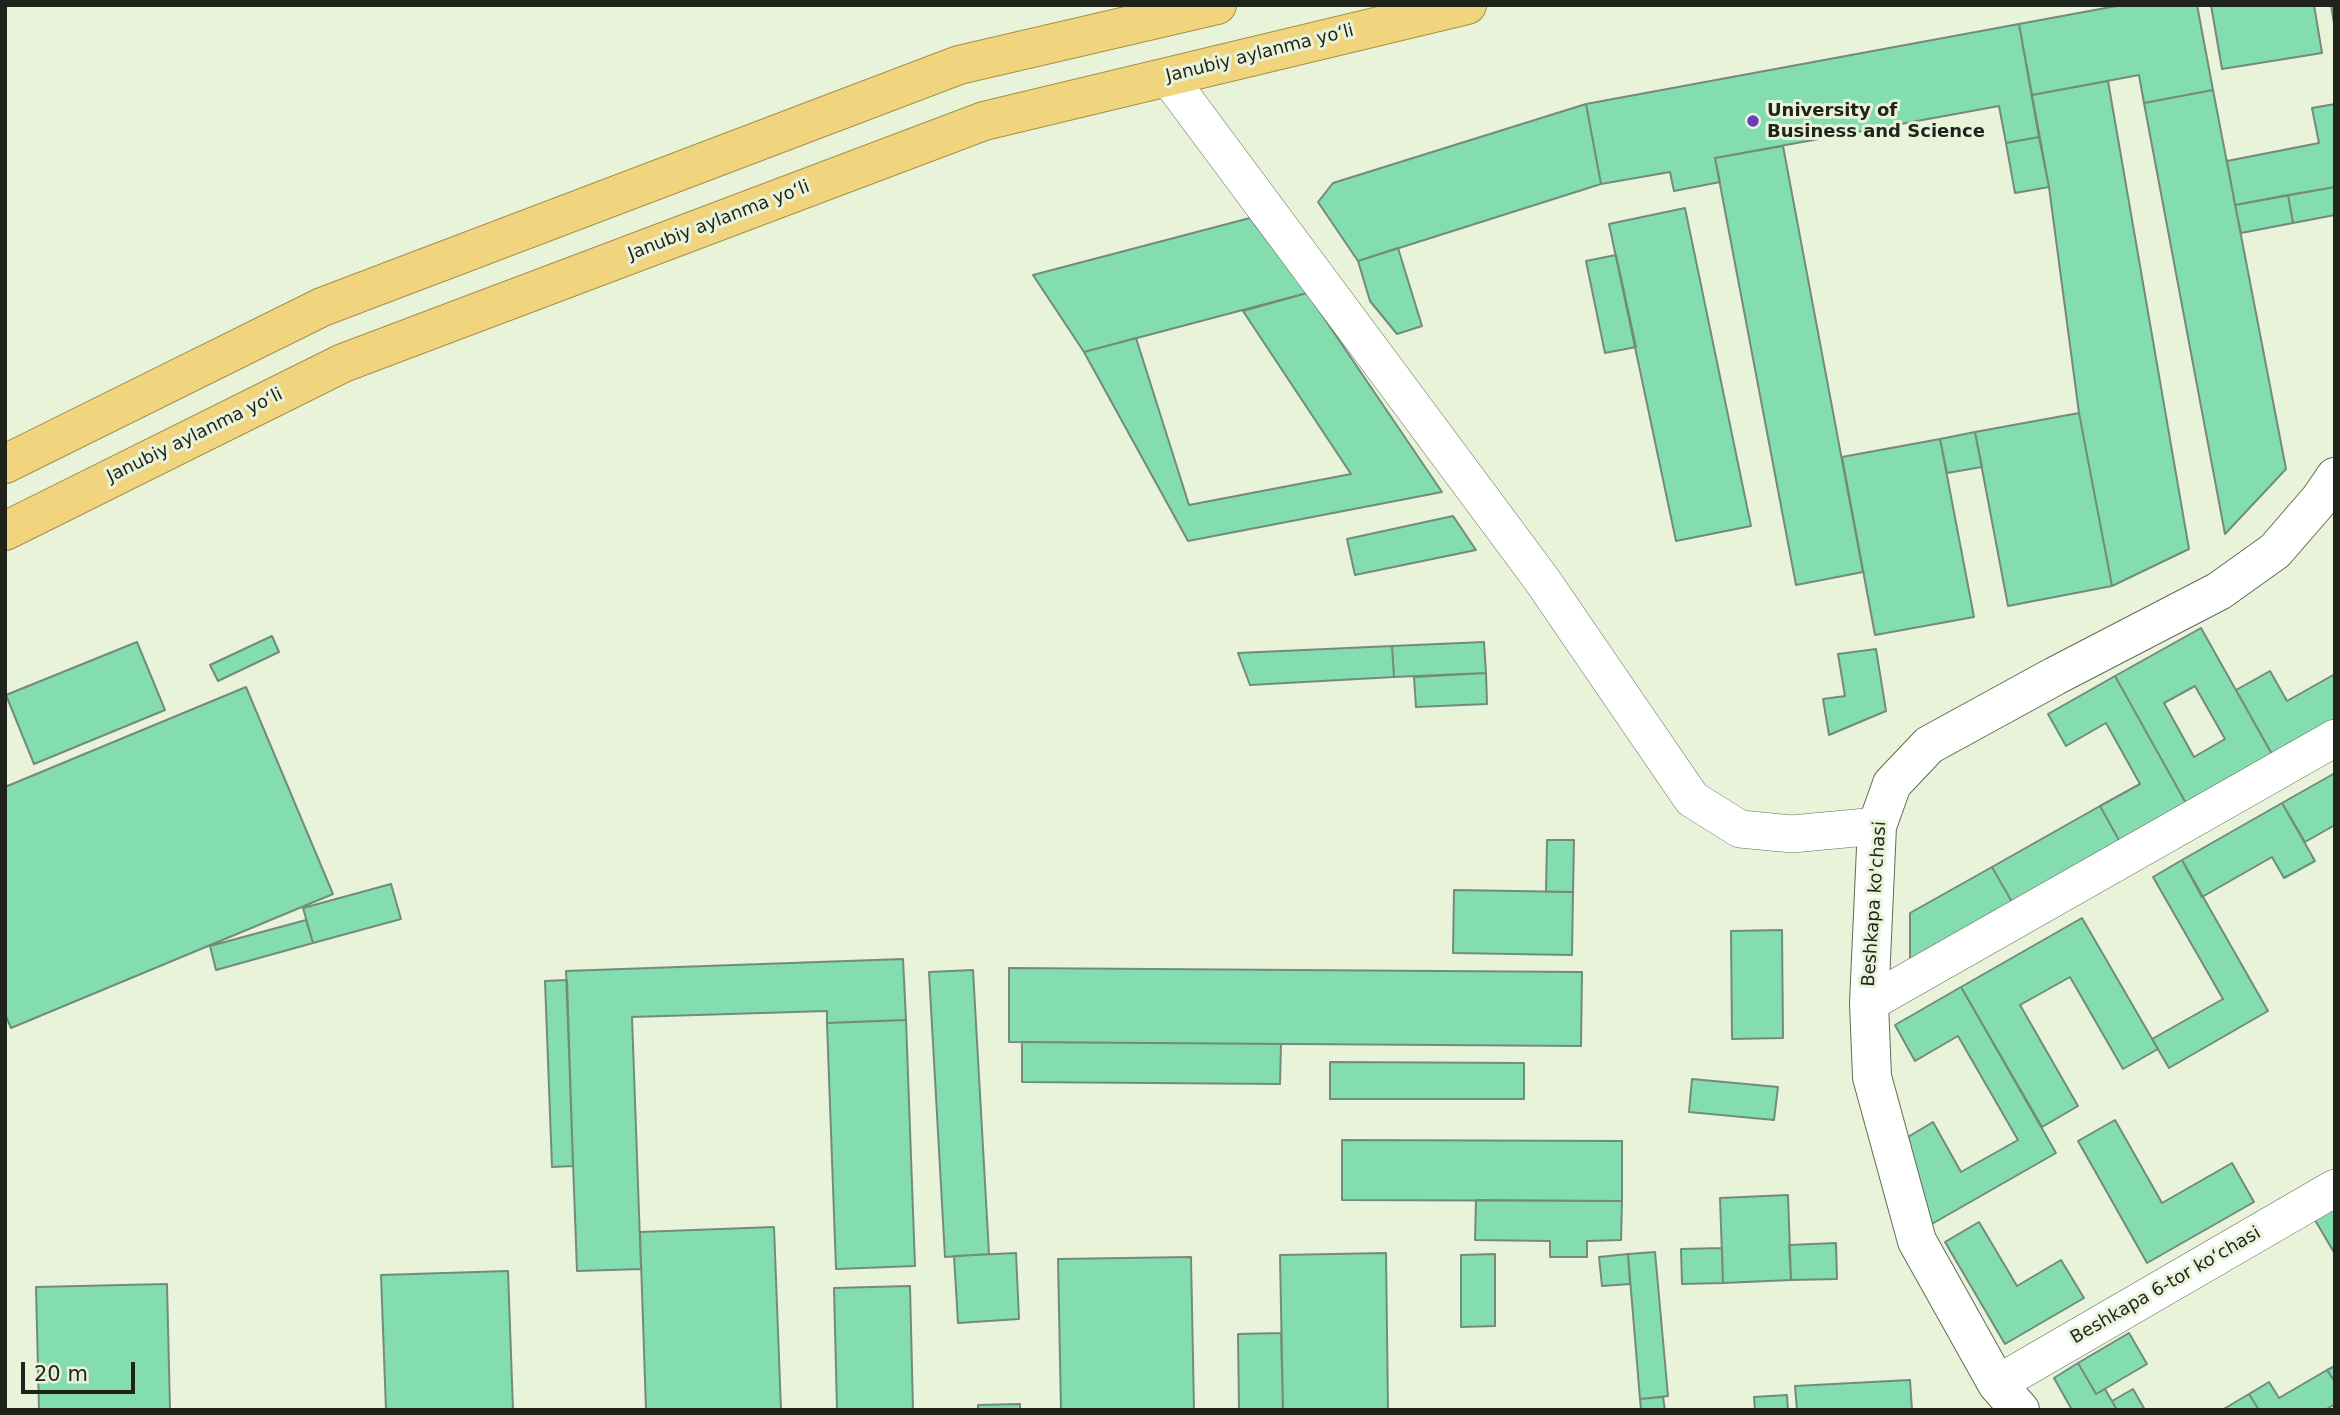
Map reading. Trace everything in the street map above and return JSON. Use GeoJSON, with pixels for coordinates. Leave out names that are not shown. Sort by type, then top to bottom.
{"type":"FeatureCollection","features":[{"type":"Feature","properties":{"kind":"highway"},"geometry":{"type":"LineString","coordinates":[[5,464],[322,307],[946,70],[1217,5]]}},
{"type":"Feature","properties":{"kind":"highway","name":"Janubiy aylanma yoʻli"},"geometry":{"type":"LineString","coordinates":[[5,531],[344,363],[984,121],[1467,5]]}},
{"type":"Feature","properties":{"kind":"street"},"geometry":{"type":"LineString","coordinates":[[1168,77],[1542,580],[1692,799],[1740,829],[1792,834],[1878,826]]}},
{"type":"Feature","properties":{"kind":"street","name":"Beshkapa ko'chasi"},"geometry":{"type":"LineString","coordinates":[[2008,1397],[1917,1241],[1871,1077],[1868,1003],[1878,826],[1892,784],[1929,745],[2219,591],[2275,551],[2320,499],[2335,477]]}},
{"type":"Feature","properties":{"kind":"street"},"geometry":{"type":"LineString","coordinates":[[1868,1003],[2335,738]]}},
{"type":"Feature","properties":{"kind":"street","name":"Beshkapa 6-tor koʻchasi"},"geometry":{"type":"LineString","coordinates":[[2008,1397],[2335,1188]]}},
{"type":"Feature","properties":{"kind":"building"},"geometry":{"type":"Polygon","coordinates":[[[2122,5],[2197,5],[2213,90],[2144,103],[2139,75],[2032,95],[2019,24],[2122,5]]]}},
{"type":"Feature","properties":{"kind":"building"},"geometry":{"type":"Polygon","coordinates":[[[2211,5],[2314,5],[2322,53],[2222,69],[2211,5]]]}},
{"type":"Feature","properties":{"kind":"building"},"geometry":{"type":"Polygon","coordinates":[[[2331,5],[2335,5],[2335,30],[2331,5]]]}},
{"type":"Feature","properties":{"kind":"building","name":"University of Business and Science"},"geometry":{"type":"Polygon","coordinates":[[[2019,24],[2039,137],[2006,143],[1999,106],[1715,158],[1720,182],[1674,191],[1670,172],[1601,184],[1586,104],[2019,24]]]}},
{"type":"Feature","properties":{"kind":"building"},"geometry":{"type":"Polygon","coordinates":[[[2108,81],[2189,549],[2112,586],[2079,413],[2049,187],[2032,95],[2108,81]]]}},
{"type":"Feature","properties":{"kind":"building"},"geometry":{"type":"Polygon","coordinates":[[[2213,90],[2286,469],[2225,534],[2144,103],[2213,90]]]}},
{"type":"Feature","properties":{"kind":"building"},"geometry":{"type":"Polygon","coordinates":[[[1586,104],[1601,184],[1358,261],[1318,202],[1333,183],[1586,104]]]}},
{"type":"Feature","properties":{"kind":"building"},"geometry":{"type":"Polygon","coordinates":[[[2335,104],[2335,187],[2235,205],[2227,161],[2319,143],[2312,108],[2335,104]]]}},
{"type":"Feature","properties":{"kind":"building"},"geometry":{"type":"Polygon","coordinates":[[[2039,137],[2049,187],[2015,193],[2006,143],[2039,137]]]}},
{"type":"Feature","properties":{"kind":"building"},"geometry":{"type":"Polygon","coordinates":[[[1783,146],[1863,572],[1796,585],[1715,158],[1783,146]]]}},
{"type":"Feature","properties":{"kind":"building"},"geometry":{"type":"Polygon","coordinates":[[[2335,187],[2335,215],[2293,223],[2288,195],[2335,187]]]}},
{"type":"Feature","properties":{"kind":"building"},"geometry":{"type":"Polygon","coordinates":[[[2288,195],[2293,223],[2241,233],[2235,205],[2288,195]]]}},
{"type":"Feature","properties":{"kind":"building"},"geometry":{"type":"Polygon","coordinates":[[[1685,208],[1751,526],[1676,541],[1609,224],[1685,208]]]}},
{"type":"Feature","properties":{"kind":"building"},"geometry":{"type":"Polygon","coordinates":[[[1250,218],[1307,293],[1084,352],[1033,275],[1250,218]]]}},
{"type":"Feature","properties":{"kind":"building"},"geometry":{"type":"Polygon","coordinates":[[[1398,248],[1422,326],[1397,334],[1370,301],[1358,261],[1398,248]]]}},
{"type":"Feature","properties":{"kind":"building"},"geometry":{"type":"Polygon","coordinates":[[[1616,255],[1636,347],[1605,353],[1586,261],[1616,255]]]}},
{"type":"Feature","properties":{"kind":"building"},"geometry":{"type":"Polygon","coordinates":[[[1307,293],[1442,492],[1188,541],[1084,352],[1136,338],[1189,505],[1351,474],[1243,311],[1307,293]]]}},
{"type":"Feature","properties":{"kind":"building"},"geometry":{"type":"Polygon","coordinates":[[[2079,413],[2112,586],[2008,606],[1975,432],[2079,413]]]}},
{"type":"Feature","properties":{"kind":"building"},"geometry":{"type":"Polygon","coordinates":[[[1975,432],[1982,467],[1947,473],[1940,439],[1975,432]]]}},
{"type":"Feature","properties":{"kind":"building"},"geometry":{"type":"Polygon","coordinates":[[[1940,439],[1974,617],[1875,635],[1842,457],[1940,439]]]}},
{"type":"Feature","properties":{"kind":"building"},"geometry":{"type":"Polygon","coordinates":[[[1453,516],[1476,550],[1355,575],[1347,539],[1453,516]]]}},
{"type":"Feature","properties":{"kind":"building"},"geometry":{"type":"Polygon","coordinates":[[[2201,628],[2273,756],[2187,805],[2115,676],[2201,628]],[[2195,686],[2164,703],[2194,757],[2225,739],[2195,686]]]}},
{"type":"Feature","properties":{"kind":"building"},"geometry":{"type":"Polygon","coordinates":[[[272,636],[279,652],[218,681],[210,665],[272,636]]]}},
{"type":"Feature","properties":{"kind":"building"},"geometry":{"type":"Polygon","coordinates":[[[137,642],[165,710],[34,764],[6,695],[137,642]]]}},
{"type":"Feature","properties":{"kind":"building"},"geometry":{"type":"Polygon","coordinates":[[[1484,642],[1486,673],[1394,677],[1392,646],[1484,642]]]}},
{"type":"Feature","properties":{"kind":"building"},"geometry":{"type":"Polygon","coordinates":[[[1392,646],[1394,677],[1250,685],[1238,653],[1392,646]]]}},
{"type":"Feature","properties":{"kind":"building"},"geometry":{"type":"Polygon","coordinates":[[[1876,649],[1886,711],[1829,735],[1823,699],[1845,696],[1838,654],[1876,649]]]}},
{"type":"Feature","properties":{"kind":"building"},"geometry":{"type":"Polygon","coordinates":[[[2270,671],[2287,701],[2335,674],[2335,722],[2273,756],[2236,690],[2270,671]]]}},
{"type":"Feature","properties":{"kind":"building"},"geometry":{"type":"Polygon","coordinates":[[[1486,673],[1487,704],[1416,707],[1414,677],[1486,673]]]}},
{"type":"Feature","properties":{"kind":"building"},"geometry":{"type":"Polygon","coordinates":[[[2115,676],[2187,805],[2120,842],[2100,806],[2140,784],[2106,723],[2066,746],[2048,714],[2115,676]]]}},
{"type":"Feature","properties":{"kind":"building"},"geometry":{"type":"Polygon","coordinates":[[[246,687],[333,894],[11,1028],[5,1014],[5,787],[246,687]]]}},
{"type":"Feature","properties":{"kind":"building"},"geometry":{"type":"Polygon","coordinates":[[[2335,773],[2335,825],[2305,842],[2282,803],[2335,773]]]}},
{"type":"Feature","properties":{"kind":"building"},"geometry":{"type":"Polygon","coordinates":[[[2282,803],[2315,861],[2284,878],[2272,857],[2202,897],[2182,860],[2282,803]]]}},
{"type":"Feature","properties":{"kind":"building"},"geometry":{"type":"Polygon","coordinates":[[[2100,806],[2120,842],[2012,902],[1992,867],[2100,806]]]}},
{"type":"Feature","properties":{"kind":"building"},"geometry":{"type":"Polygon","coordinates":[[[1547,840],[1574,840],[1573,892],[1546,892],[1547,840]]]}},
{"type":"Feature","properties":{"kind":"building"},"geometry":{"type":"Polygon","coordinates":[[[2182,860],[2268,1011],[2169,1068],[2152,1039],[2223,999],[2153,877],[2182,860]]]}},
{"type":"Feature","properties":{"kind":"building"},"geometry":{"type":"Polygon","coordinates":[[[1992,867],[2012,902],[1910,960],[1910,913],[1992,867]]]}},
{"type":"Feature","properties":{"kind":"building"},"geometry":{"type":"Polygon","coordinates":[[[391,884],[401,919],[313,943],[303,908],[391,884]]]}},
{"type":"Feature","properties":{"kind":"building"},"geometry":{"type":"Polygon","coordinates":[[[1454,890],[1573,892],[1572,955],[1453,953],[1454,890]]]}},
{"type":"Feature","properties":{"kind":"building"},"geometry":{"type":"Polygon","coordinates":[[[2082,918],[2158,1049],[2123,1069],[2070,977],[2020,1005],[2078,1106],[2042,1127],[1961,987],[2082,918]]]}},
{"type":"Feature","properties":{"kind":"building"},"geometry":{"type":"Polygon","coordinates":[[[306,920],[313,943],[216,970],[210,946],[306,920]]]}},
{"type":"Feature","properties":{"kind":"building"},"geometry":{"type":"Polygon","coordinates":[[[1782,930],[1783,1038],[1732,1039],[1731,931],[1782,930]]]}},
{"type":"Feature","properties":{"kind":"building"},"geometry":{"type":"Polygon","coordinates":[[[903,959],[906,1020],[827,1023],[827,1011],[632,1017],[641,1269],[577,1271],[566,971],[903,959]]]}},
{"type":"Feature","properties":{"kind":"building"},"geometry":{"type":"Polygon","coordinates":[[[1009,968],[1582,972],[1581,1046],[1009,1042],[1009,968]]]}},
{"type":"Feature","properties":{"kind":"building"},"geometry":{"type":"Polygon","coordinates":[[[973,970],[989,1254],[945,1257],[929,972],[973,970]]]}},
{"type":"Feature","properties":{"kind":"building"},"geometry":{"type":"Polygon","coordinates":[[[567,980],[573,1166],[552,1167],[545,981],[567,980]]]}},
{"type":"Feature","properties":{"kind":"building"},"geometry":{"type":"Polygon","coordinates":[[[1961,987],[2056,1153],[1930,1225],[1908,1137],[1933,1122],[1961,1172],[2018,1140],[1958,1036],[1915,1061],[1895,1025],[1961,987]]]}},
{"type":"Feature","properties":{"kind":"building"},"geometry":{"type":"Polygon","coordinates":[[[906,1020],[915,1266],[836,1269],[827,1023],[906,1020]]]}},
{"type":"Feature","properties":{"kind":"building"},"geometry":{"type":"Polygon","coordinates":[[[1022,1042],[1281,1044],[1280,1084],[1022,1082],[1022,1042]]]}},
{"type":"Feature","properties":{"kind":"building"},"geometry":{"type":"Polygon","coordinates":[[[1330,1062],[1524,1063],[1524,1099],[1330,1099],[1330,1062]]]}},
{"type":"Feature","properties":{"kind":"building"},"geometry":{"type":"Polygon","coordinates":[[[1692,1079],[1778,1087],[1774,1120],[1689,1112],[1692,1079]]]}},
{"type":"Feature","properties":{"kind":"building"},"geometry":{"type":"Polygon","coordinates":[[[2115,1120],[2162,1203],[2232,1163],[2254,1202],[2147,1263],[2078,1141],[2115,1120]]]}},
{"type":"Feature","properties":{"kind":"building"},"geometry":{"type":"Polygon","coordinates":[[[1342,1140],[1622,1141],[1622,1201],[1342,1200],[1342,1140]]]}},
{"type":"Feature","properties":{"kind":"building"},"geometry":{"type":"Polygon","coordinates":[[[1788,1195],[1791,1280],[1723,1283],[1720,1198],[1788,1195]]]}},
{"type":"Feature","properties":{"kind":"building"},"geometry":{"type":"Polygon","coordinates":[[[1476,1200],[1622,1201],[1621,1240],[1587,1241],[1587,1257],[1550,1257],[1550,1241],[1475,1240],[1476,1200]]]}},
{"type":"Feature","properties":{"kind":"building"},"geometry":{"type":"Polygon","coordinates":[[[2335,1201],[2335,1254],[2312,1215],[2335,1201]]]}},
{"type":"Feature","properties":{"kind":"building"},"geometry":{"type":"Polygon","coordinates":[[[1979,1222],[2017,1286],[2061,1260],[2084,1298],[2005,1344],[1945,1242],[1979,1222]]]}},
{"type":"Feature","properties":{"kind":"building"},"geometry":{"type":"Polygon","coordinates":[[[774,1227],[781,1410],[646,1410],[640,1232],[774,1227]]]}},
{"type":"Feature","properties":{"kind":"building"},"geometry":{"type":"Polygon","coordinates":[[[1836,1243],[1837,1279],[1791,1280],[1789,1245],[1836,1243]]]}},
{"type":"Feature","properties":{"kind":"building"},"geometry":{"type":"Polygon","coordinates":[[[1722,1248],[1723,1283],[1682,1284],[1681,1249],[1722,1248]]]}},
{"type":"Feature","properties":{"kind":"building"},"geometry":{"type":"Polygon","coordinates":[[[1655,1252],[1668,1396],[1640,1399],[1628,1254],[1655,1252]]]}},
{"type":"Feature","properties":{"kind":"building"},"geometry":{"type":"Polygon","coordinates":[[[1016,1253],[1019,1319],[958,1323],[954,1256],[1016,1253]]]}},
{"type":"Feature","properties":{"kind":"building"},"geometry":{"type":"Polygon","coordinates":[[[1386,1253],[1388,1410],[1283,1410],[1280,1255],[1386,1253]]]}},
{"type":"Feature","properties":{"kind":"building"},"geometry":{"type":"Polygon","coordinates":[[[1495,1254],[1495,1326],[1461,1327],[1461,1255],[1495,1254]]]}},
{"type":"Feature","properties":{"kind":"building"},"geometry":{"type":"Polygon","coordinates":[[[1628,1254],[1630,1284],[1602,1286],[1599,1257],[1628,1254]]]}},
{"type":"Feature","properties":{"kind":"building"},"geometry":{"type":"Polygon","coordinates":[[[1191,1257],[1194,1410],[1061,1410],[1058,1259],[1191,1257]]]}},
{"type":"Feature","properties":{"kind":"building"},"geometry":{"type":"Polygon","coordinates":[[[508,1271],[513,1410],[386,1410],[381,1275],[508,1271]]]}},
{"type":"Feature","properties":{"kind":"building"},"geometry":{"type":"Polygon","coordinates":[[[167,1284],[170,1410],[39,1410],[36,1287],[167,1284]]]}},
{"type":"Feature","properties":{"kind":"building"},"geometry":{"type":"Polygon","coordinates":[[[910,1286],[913,1410],[837,1410],[834,1288],[910,1286]]]}},
{"type":"Feature","properties":{"kind":"building"},"geometry":{"type":"Polygon","coordinates":[[[1281,1333],[1283,1410],[1239,1410],[1238,1334],[1281,1333]]]}},
{"type":"Feature","properties":{"kind":"building"},"geometry":{"type":"Polygon","coordinates":[[[2129,1333],[2147,1364],[2096,1394],[2078,1363],[2129,1333]]]}},
{"type":"Feature","properties":{"kind":"building"},"geometry":{"type":"Polygon","coordinates":[[[2078,1363],[2096,1394],[2105,1389],[2117,1410],[2072,1410],[2054,1378],[2078,1363]]]}},
{"type":"Feature","properties":{"kind":"building"},"geometry":{"type":"Polygon","coordinates":[[[2335,1366],[2335,1382],[2327,1370],[2335,1366]]]}},
{"type":"Feature","properties":{"kind":"building"},"geometry":{"type":"Polygon","coordinates":[[[2327,1370],[2335,1382],[2335,1404],[2325,1410],[2259,1410],[2249,1394],[2269,1382],[2279,1398],[2327,1370]]]}},
{"type":"Feature","properties":{"kind":"building"},"geometry":{"type":"Polygon","coordinates":[[[1910,1380],[1912,1410],[1797,1410],[1795,1386],[1910,1380]]]}},
{"type":"Feature","properties":{"kind":"building"},"geometry":{"type":"Polygon","coordinates":[[[2133,1389],[2145,1410],[2117,1410],[2112,1401],[2133,1389]]]}},
{"type":"Feature","properties":{"kind":"building"},"geometry":{"type":"Polygon","coordinates":[[[2249,1394],[2259,1410],[2222,1410],[2249,1394]]]}},
{"type":"Feature","properties":{"kind":"building"},"geometry":{"type":"Polygon","coordinates":[[[1787,1395],[1788,1410],[1755,1410],[1754,1397],[1787,1395]]]}},
{"type":"Feature","properties":{"kind":"building"},"geometry":{"type":"Polygon","coordinates":[[[1663,1397],[1665,1410],[1641,1410],[1640,1399],[1663,1397]]]}},
{"type":"Feature","properties":{"kind":"building"},"geometry":{"type":"Polygon","coordinates":[[[1020,1404],[1020,1410],[978,1410],[978,1405],[1020,1404]]]}},
{"type":"Feature","properties":{"kind":"place","name":"University of Business and Science"},"geometry":{"type":"Point","coordinates":[1753,121]}}]}
